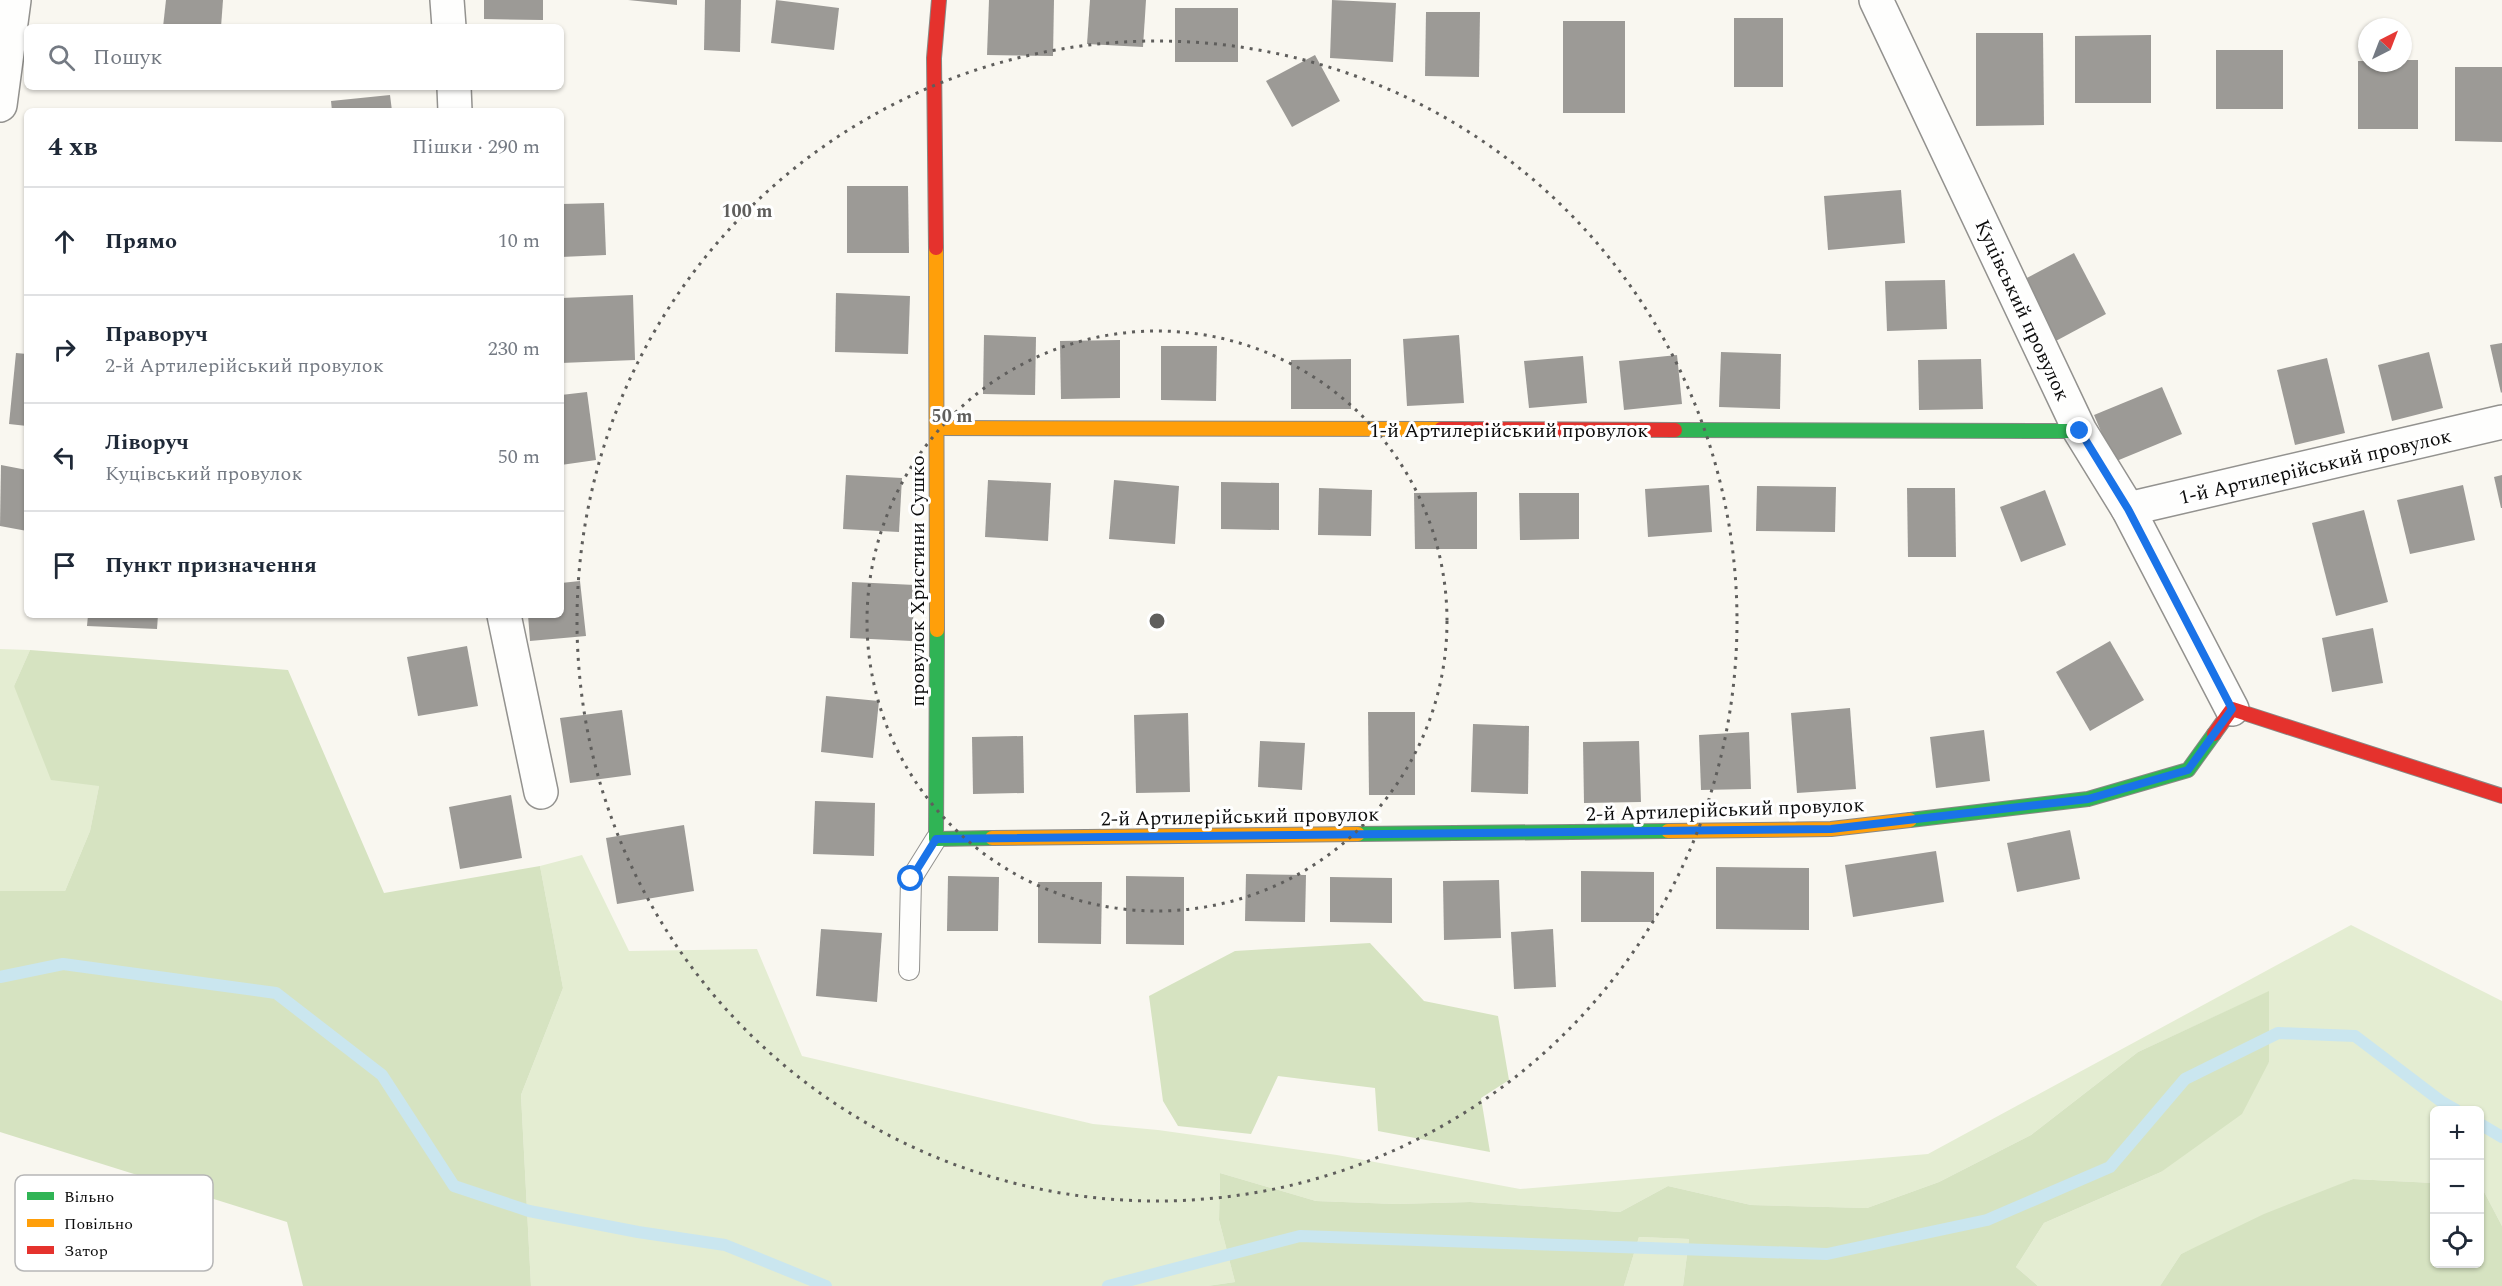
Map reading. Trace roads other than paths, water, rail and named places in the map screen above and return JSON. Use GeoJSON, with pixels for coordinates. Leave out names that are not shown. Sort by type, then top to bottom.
{"type":"FeatureCollection","features":[{"type":"Feature","properties":{"kind":"street"},"geometry":{"type":"LineString","coordinates":[[0,105],[14,0]]}},
{"type":"Feature","properties":{"kind":"street"},"geometry":{"type":"LineString","coordinates":[[447,0],[449,24]]}},
{"type":"Feature","properties":{"kind":"street","name":"провулок Христини Сушко"},"geometry":{"type":"LineString","coordinates":[[936,839],[938,428],[934,58],[939,0]]}},
{"type":"Feature","properties":{"kind":"street","name":"Куцівський провулок"},"geometry":{"type":"LineString","coordinates":[[1876,0],[2080,431],[2128,509],[2232,709]]}},
{"type":"Feature","properties":{"kind":"street"},"geometry":{"type":"LineString","coordinates":[[453,90],[455,108]]}},
{"type":"Feature","properties":{"kind":"street","name":"1-й Артилерійський провулок"},"geometry":{"type":"LineString","coordinates":[[2128,509],[2502,422]]}},
{"type":"Feature","properties":{"kind":"street","name":"1-й Артилерійський провулок"},"geometry":{"type":"LineString","coordinates":[[938,428],[2080,431]]}},
{"type":"Feature","properties":{"kind":"street"},"geometry":{"type":"LineString","coordinates":[[505,618],[541,792]]}},
{"type":"Feature","properties":{"kind":"street"},"geometry":{"type":"LineString","coordinates":[[2232,709],[2502,796]]}},
{"type":"Feature","properties":{"kind":"street","name":"2-й Артилерійський провулок"},"geometry":{"type":"LineString","coordinates":[[936,839],[1831,829],[2088,799],[2188,770],[2232,709]]}},
{"type":"Feature","properties":{"kind":"lane"},"geometry":{"type":"LineString","coordinates":[[909,970],[911,879],[936,839]]}},
{"type":"Feature","properties":{"kind":"waterway"},"geometry":{"type":"LineString","coordinates":[[0,977],[63,964],[276,993],[382,1075],[454,1186],[529,1211],[638,1232],[725,1245],[826,1286]]}},
{"type":"Feature","properties":{"kind":"waterway"},"geometry":{"type":"LineString","coordinates":[[1108,1286],[1300,1236],[1827,1254],[1987,1220],[2110,1167],[2185,1079],[2278,1033],[2355,1036],[2449,1106]]}},
{"type":"Feature","properties":{"kind":"waterway"},"geometry":{"type":"LineString","coordinates":[[2484,1126],[2502,1137]]}}]}
